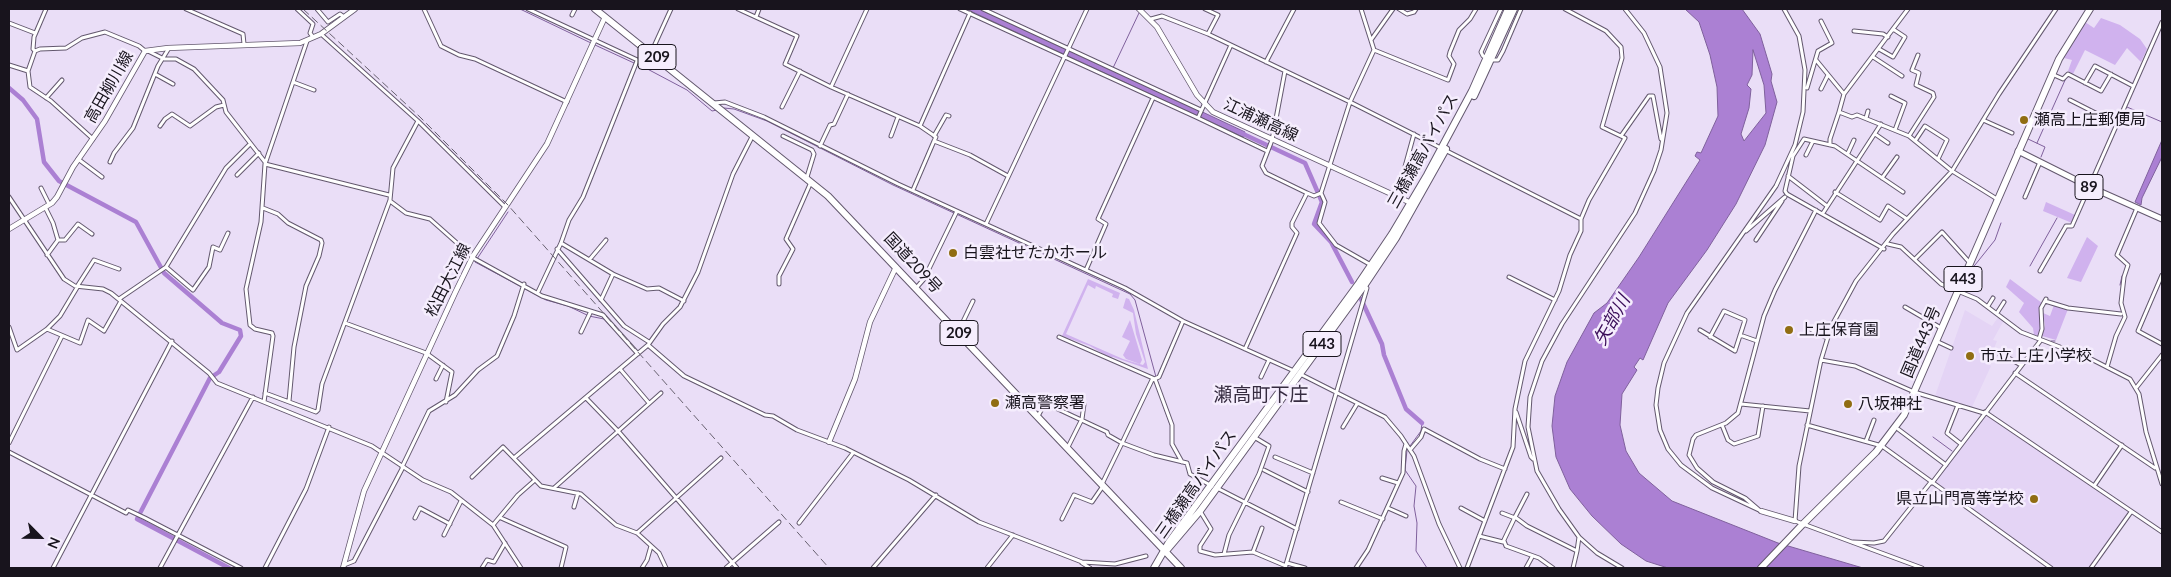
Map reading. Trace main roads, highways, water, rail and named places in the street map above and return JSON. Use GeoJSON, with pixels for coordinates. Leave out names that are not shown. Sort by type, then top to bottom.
{"type":"FeatureCollection","features":[{"type":"Feature","properties":{"kind":"highway","name":"国道209号"},"geometry":{"type":"LineString","coordinates":[[595,9],[809,179],[853,220],[1181,568]]}},
{"type":"Feature","properties":{"kind":"highway","name":"三橋瀬高バイパス"},"geometry":{"type":"LineString","coordinates":[[1166,551],[1200,511],[1214,486],[1373,267],[1413,204],[1444,149],[1500,32],[1508,9]]}},
{"type":"Feature","properties":{"kind":"highway","name":"三橋瀬高バイパス"},"geometry":{"type":"LineString","coordinates":[[1500,32],[1514,9]]}},
{"type":"Feature","properties":{"kind":"highway","name":"国道443号"},"geometry":{"type":"LineString","coordinates":[[1761,568],[1882,446],[1904,415],[2058,59],[2090,9]]}},
{"type":"Feature","properties":{"kind":"highway","name":"三橋瀬高バイパス"},"geometry":{"type":"LineString","coordinates":[[1166,551],[1169,542],[1253,437],[1297,372],[1364,286],[1373,267]]}},
{"type":"Feature","properties":{"kind":"highway","name":"443"},"geometry":{"type":"LineString","coordinates":[[1154,568],[1166,551]]}},
{"type":"Feature","properties":{"kind":"main road","name":"高田柳川線"},"geometry":{"type":"LineString","coordinates":[[9,230],[47,206],[61,192],[78,159],[93,139],[146,51],[169,48],[307,41],[345,18],[355,9]]}},
{"type":"Feature","properties":{"kind":"main road","name":"江浦瀬高線"},"geometry":{"type":"LineString","coordinates":[[1139,9],[1151,19],[1204,104],[1224,118],[1413,204]]}},
{"type":"Feature","properties":{"kind":"main road","name":"松田大江線"},"geometry":{"type":"LineString","coordinates":[[344,567],[364,491],[472,256],[544,150],[605,17]]}},
{"type":"Feature","properties":{"kind":"main road","name":"89"},"geometry":{"type":"LineString","coordinates":[[2018,151],[2090,187],[2162,219]]}},
{"type":"Feature","properties":{"kind":"main road"},"geometry":{"type":"LineString","coordinates":[[828,442],[857,374],[870,322],[897,266]]}},
{"type":"Feature","properties":{"kind":"main road"},"geometry":{"type":"LineString","coordinates":[[1761,511],[1795,521]]}},
{"type":"Feature","properties":{"kind":"water"},"geometry":{"type":"Polygon","coordinates":[[[966,9],[979,9],[1113,70],[1245,132],[1243,137],[966,9]]]}},
{"type":"Feature","properties":{"kind":"water","name":"矢部川"},"geometry":{"type":"Polygon","coordinates":[[[1685,9],[1742,9],[1760,34],[1772,74],[1771,81],[1777,102],[1765,145],[1736,204],[1707,250],[1668,303],[1643,360],[1640,358],[1634,367],[1637,370],[1622,394],[1620,425],[1626,451],[1639,473],[1672,501],[1778,543],[1863,568],[1668,568],[1646,561],[1621,544],[1592,516],[1570,489],[1556,457],[1552,426],[1555,396],[1567,362],[1594,313],[1607,303],[1639,257],[1700,160],[1695,156],[1697,152],[1701,153],[1718,116],[1717,87],[1710,55],[1699,22],[1685,9]],[[1753,50],[1752,75],[1747,85],[1751,89],[1749,108],[1741,134],[1744,141],[1766,113],[1764,85],[1753,50]]]}},
{"type":"Feature","properties":{"kind":"water"},"geometry":{"type":"Polygon","coordinates":[[[2162,140],[2162,157],[2142,198],[2141,205],[2135,202],[2162,140]]]}},
{"type":"Feature","properties":{"kind":"waterway"},"geometry":{"type":"LineString","coordinates":[[520,9],[591,43]]}},
{"type":"Feature","properties":{"kind":"waterway"},"geometry":{"type":"LineString","coordinates":[[1113,68],[1139,13]]}},
{"type":"Feature","properties":{"kind":"waterway"},"geometry":{"type":"LineString","coordinates":[[595,45],[634,63]]}},
{"type":"Feature","properties":{"kind":"waterway"},"geometry":{"type":"LineString","coordinates":[[638,64],[687,90],[712,111],[717,110]]}},
{"type":"Feature","properties":{"kind":"waterway"},"geometry":{"type":"LineString","coordinates":[[2037,143],[2066,78]]}},
{"type":"Feature","properties":{"kind":"waterway"},"geometry":{"type":"LineString","coordinates":[[9,88],[23,100],[37,119],[44,162],[59,181],[136,222],[164,273],[222,323],[240,330],[241,336],[219,372],[210,378],[137,519],[229,568]]}},
{"type":"Feature","properties":{"kind":"waterway"},"geometry":{"type":"LineString","coordinates":[[2127,107],[2162,122]]}},
{"type":"Feature","properties":{"kind":"waterway"},"geometry":{"type":"LineString","coordinates":[[724,108],[734,109],[767,121],[893,185],[1130,294],[1135,300],[1156,377]]}},
{"type":"Feature","properties":{"kind":"waterway"},"geometry":{"type":"LineString","coordinates":[[1239,132],[1305,163],[1322,202],[1314,224],[1331,242],[1352,282]]}},
{"type":"Feature","properties":{"kind":"waterway"},"geometry":{"type":"LineString","coordinates":[[2028,139],[2045,147],[2041,157]]}},
{"type":"Feature","properties":{"kind":"waterway"},"geometry":{"type":"LineString","coordinates":[[508,212],[475,262],[546,300],[568,306],[589,316],[604,319],[611,327]]}},
{"type":"Feature","properties":{"kind":"waterway"},"geometry":{"type":"LineString","coordinates":[[2030,266],[2057,218]]}},
{"type":"Feature","properties":{"kind":"waterway"},"geometry":{"type":"LineString","coordinates":[[1971,270],[1995,240],[2001,223]]}},
{"type":"Feature","properties":{"kind":"waterway"},"geometry":{"type":"LineString","coordinates":[[2120,285],[2122,276]]}},
{"type":"Feature","properties":{"kind":"waterway"},"geometry":{"type":"LineString","coordinates":[[1361,299],[1382,344],[1384,355],[1406,409],[1422,423]]}},
{"type":"Feature","properties":{"kind":"waterway"},"geometry":{"type":"LineString","coordinates":[[1163,405],[1171,427]]}},
{"type":"Feature","properties":{"kind":"waterway"},"geometry":{"type":"LineString","coordinates":[[1422,423],[1421,431],[1407,450],[1405,470],[1416,486],[1414,506],[1417,523],[1416,551],[1427,568]]}},
{"type":"Feature","properties":{"kind":"waterway"},"geometry":{"type":"LineString","coordinates":[[1933,437],[1952,451]]}},
{"type":"Feature","properties":{"kind":"railway"},"geometry":{"type":"LineString","coordinates":[[303,9],[420,117],[507,204],[829,568]]}},
{"type":"Feature","properties":{"kind":"place","name":"瀬高上庄郵便局"},"geometry":{"type":"Point","coordinates":[2024,120]}},
{"type":"Feature","properties":{"kind":"place","name":"白雲社せたかホール"},"geometry":{"type":"Point","coordinates":[953,253]}},
{"type":"Feature","properties":{"kind":"place","name":"上庄保育園"},"geometry":{"type":"Point","coordinates":[1789,330]}},
{"type":"Feature","properties":{"kind":"place","name":"市立上庄小学校"},"geometry":{"type":"Point","coordinates":[1970,356]}},
{"type":"Feature","properties":{"kind":"place","name":"瀬高警察署"},"geometry":{"type":"Point","coordinates":[995,403]}},
{"type":"Feature","properties":{"kind":"place","name":"八坂神社"},"geometry":{"type":"Point","coordinates":[1848,404]}},
{"type":"Feature","properties":{"kind":"place","name":"県立山門高等学校"},"geometry":{"type":"Point","coordinates":[2034,499]}},
{"type":"Feature","properties":{"kind":"district","name":"瀬高町下庄"},"geometry":{"type":"Point","coordinates":[1261,395]}}]}
